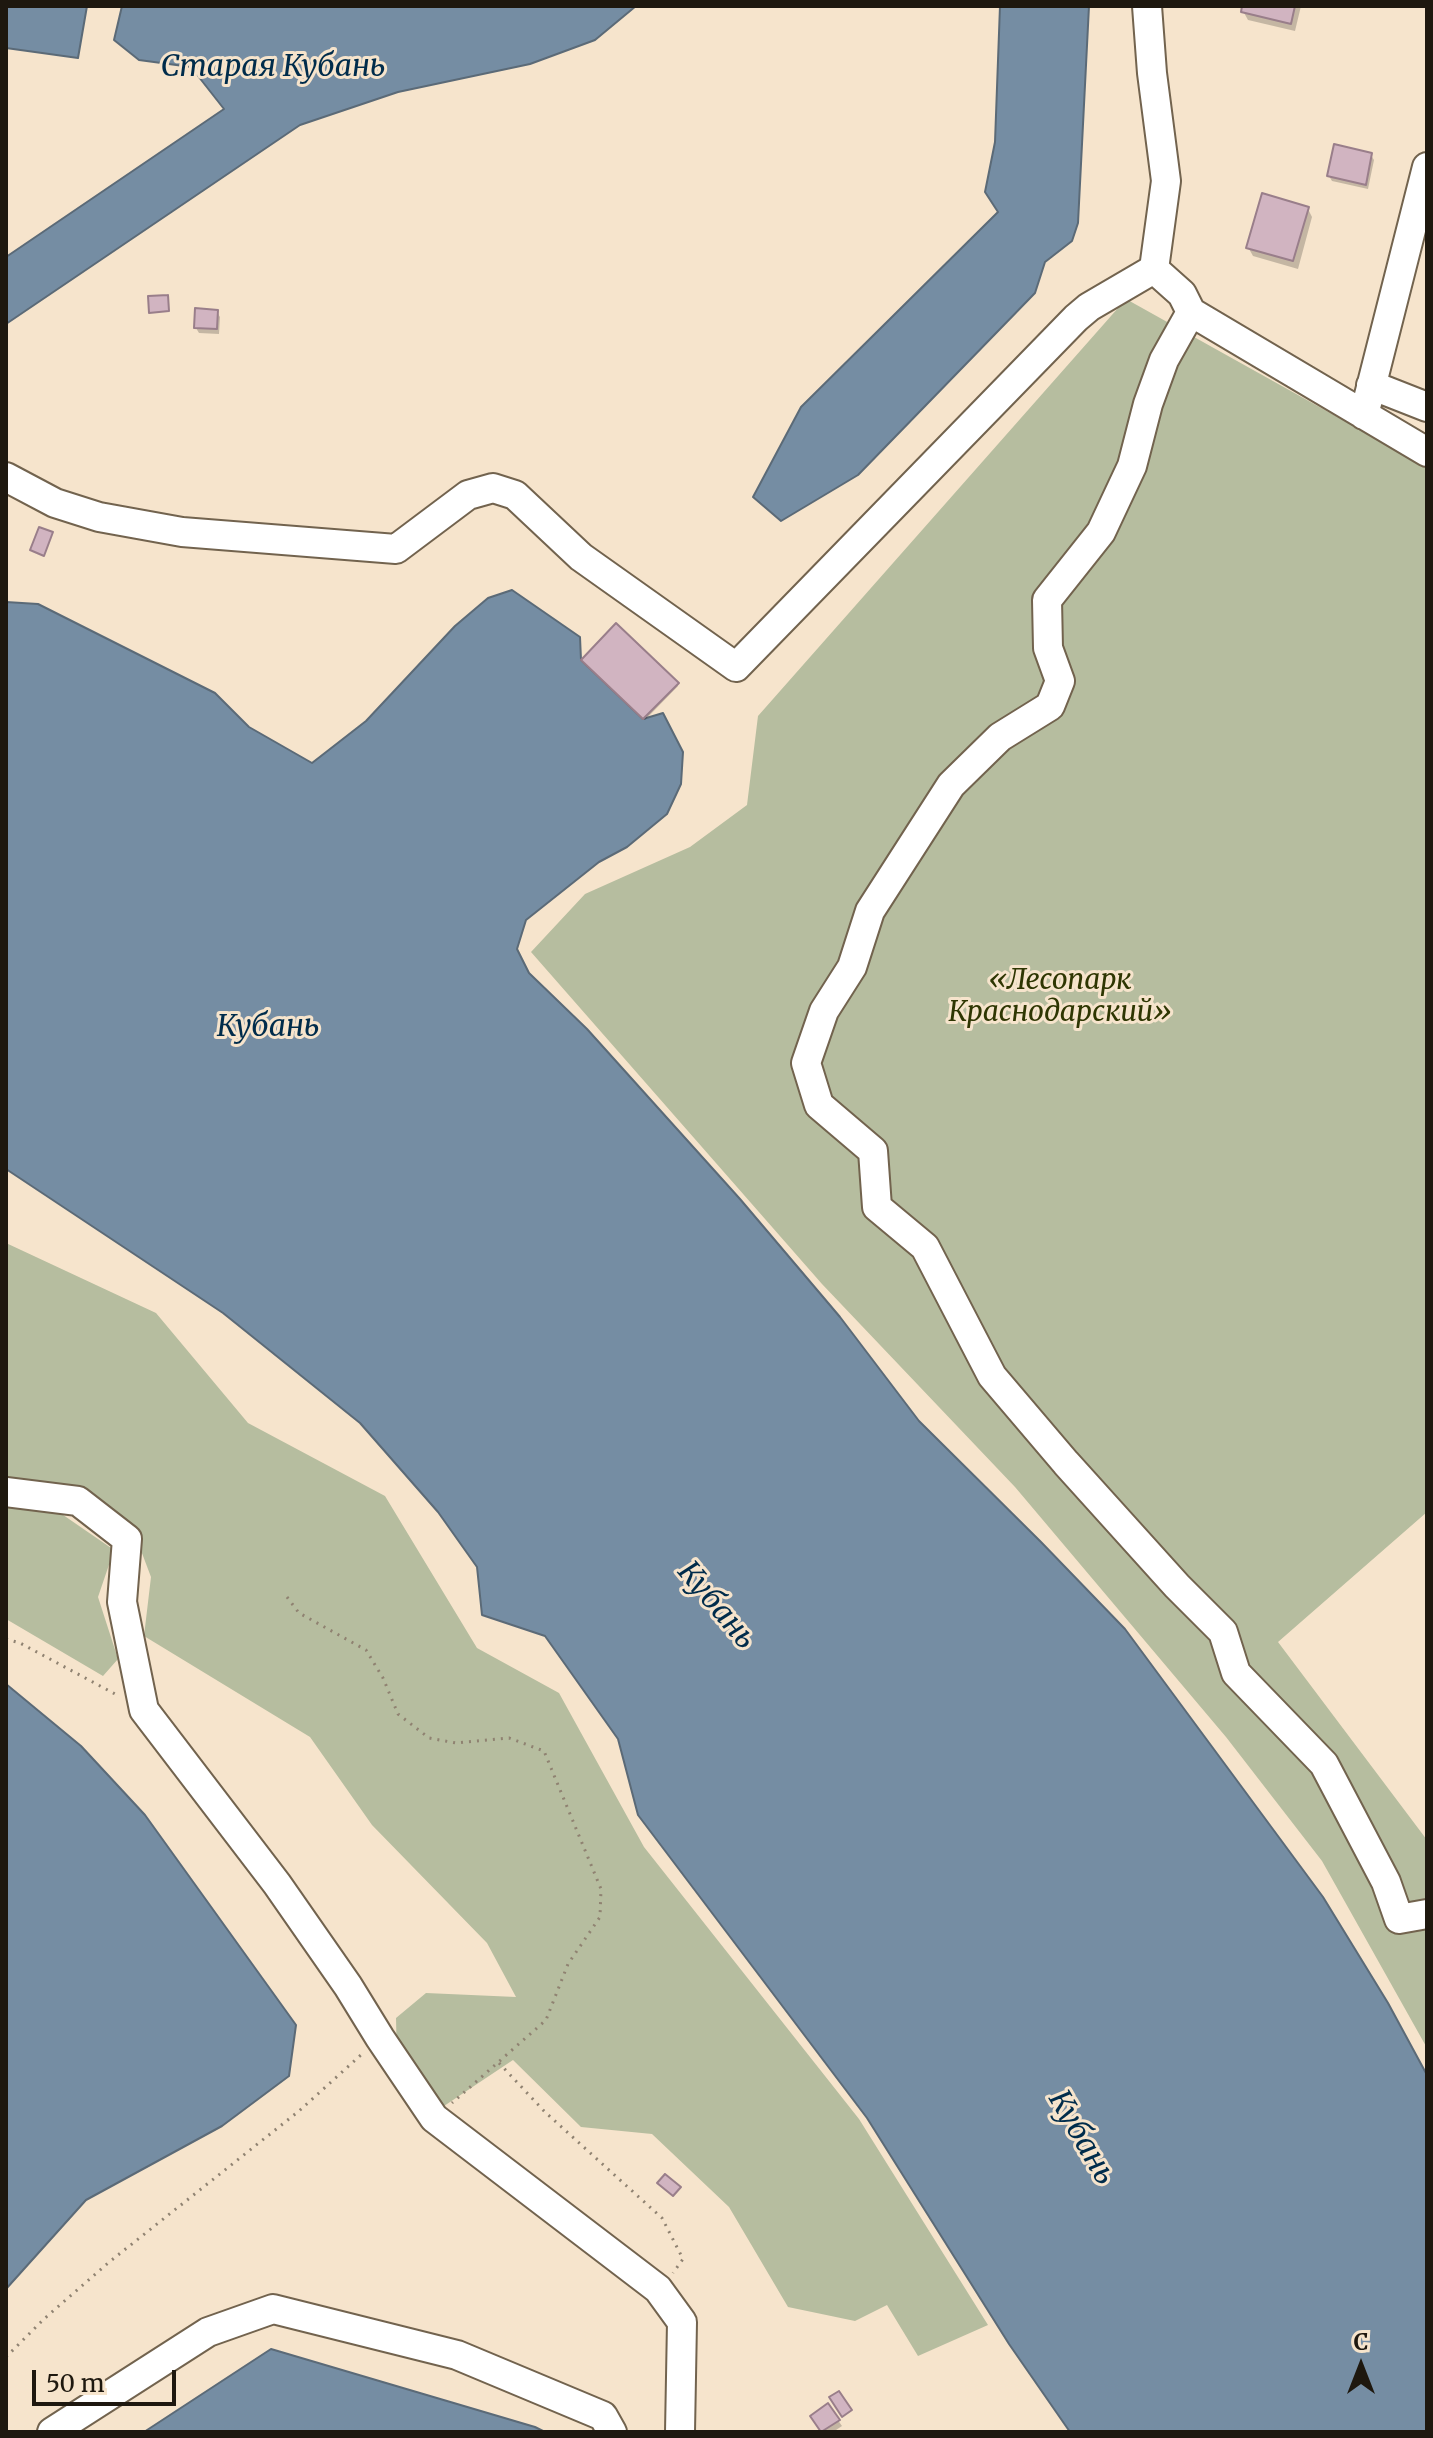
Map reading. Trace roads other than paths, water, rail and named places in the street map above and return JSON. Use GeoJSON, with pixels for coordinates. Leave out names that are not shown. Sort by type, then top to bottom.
{"type":"FeatureCollection","features":[{"type":"Feature","properties":{"kind":"street"},"geometry":{"type":"LineString","coordinates":[[1147,6],[1166,181],[1154,269]]}},
{"type":"Feature","properties":{"kind":"street"},"geometry":{"type":"LineString","coordinates":[[1364,415],[1427,167]]}},
{"type":"Feature","properties":{"kind":"street"},"geometry":{"type":"LineString","coordinates":[[6,477],[55,503],[99,517],[182,532],[396,549],[468,495],[493,488],[515,495],[581,557],[736,667],[1076,318],[1154,269]]}},
{"type":"Feature","properties":{"kind":"street"},"geometry":{"type":"LineString","coordinates":[[1154,269],[1182,294],[1191,312],[1427,452]]}},
{"type":"Feature","properties":{"kind":"street"},"geometry":{"type":"LineString","coordinates":[[1191,312],[1164,360],[1148,404],[1132,466],[1101,532],[1047,600],[1048,648],[1060,681],[1050,706],[1000,737],[951,785],[870,911],[852,967],[824,1011],[806,1063],[819,1105],[873,1151],[877,1207],[925,1247],[992,1376],[1066,1463],[1223,1632],[1236,1673],[1324,1764],[1386,1882],[1399,1919],[1427,1914]]}},
{"type":"Feature","properties":{"kind":"street"},"geometry":{"type":"LineString","coordinates":[[1371,385],[1427,407]]}},
{"type":"Feature","properties":{"kind":"street"},"geometry":{"type":"LineString","coordinates":[[6,1492],[78,1501],[127,1539],[122,1602],[144,1710],[277,1884],[434,2118],[658,2289],[682,2322],[680,2432]]}},
{"type":"Feature","properties":{"kind":"street"},"geometry":{"type":"LineString","coordinates":[[52,2432],[208,2332],[273,2309],[457,2355],[603,2416],[612,2432]]}},
{"type":"Feature","properties":{"kind":"water","name":"Старая Кубань"},"geometry":{"type":"Polygon","coordinates":[[[6,6],[87,6],[78,58],[6,48],[6,6]]]}},
{"type":"Feature","properties":{"kind":"water","name":"Старая Кубань"},"geometry":{"type":"Polygon","coordinates":[[[122,6],[636,6],[595,40],[530,64],[398,92],[300,125],[6,324],[6,257],[224,109],[191,67],[139,60],[114,40],[122,6]]]}},
{"type":"Feature","properties":{"kind":"water"},"geometry":{"type":"Polygon","coordinates":[[[1000,6],[1089,6],[1078,223],[1072,241],[1045,262],[1035,293],[858,475],[781,521],[753,497],[801,407],[998,212],[985,192],[995,142],[1000,6]]]}},
{"type":"Feature","properties":{"kind":"water","name":"Кубань"},"geometry":{"type":"Polygon","coordinates":[[[512,590],[580,637],[581,660],[643,719],[663,713],[683,752],[681,784],[667,814],[627,847],[599,862],[526,920],[517,949],[529,973],[587,1029],[740,1199],[840,1317],[919,1421],[1125,1629],[1323,1897],[1388,2003],[1427,2075],[1427,2432],[1070,2432],[1009,2344],[867,2118],[638,1815],[618,1739],[545,1636],[482,1615],[477,1567],[438,1512],[360,1423],[223,1313],[6,1169],[6,602],[38,604],[215,693],[249,727],[312,763],[366,721],[455,626],[488,598],[512,590]]]}},
{"type":"Feature","properties":{"kind":"water"},"geometry":{"type":"Polygon","coordinates":[[[6,1684],[81,1746],[145,1815],[296,2025],[289,2076],[222,2126],[86,2200],[6,2289],[6,1684]]]}},
{"type":"Feature","properties":{"kind":"water"},"geometry":{"type":"Polygon","coordinates":[[[271,2349],[535,2427],[545,2432],[144,2432],[271,2349]]]}},
{"type":"Feature","properties":{"kind":"park label","name":"«Лесопарк Краснодарский»"},"geometry":{"type":"Point","coordinates":[1060,997]}}]}
